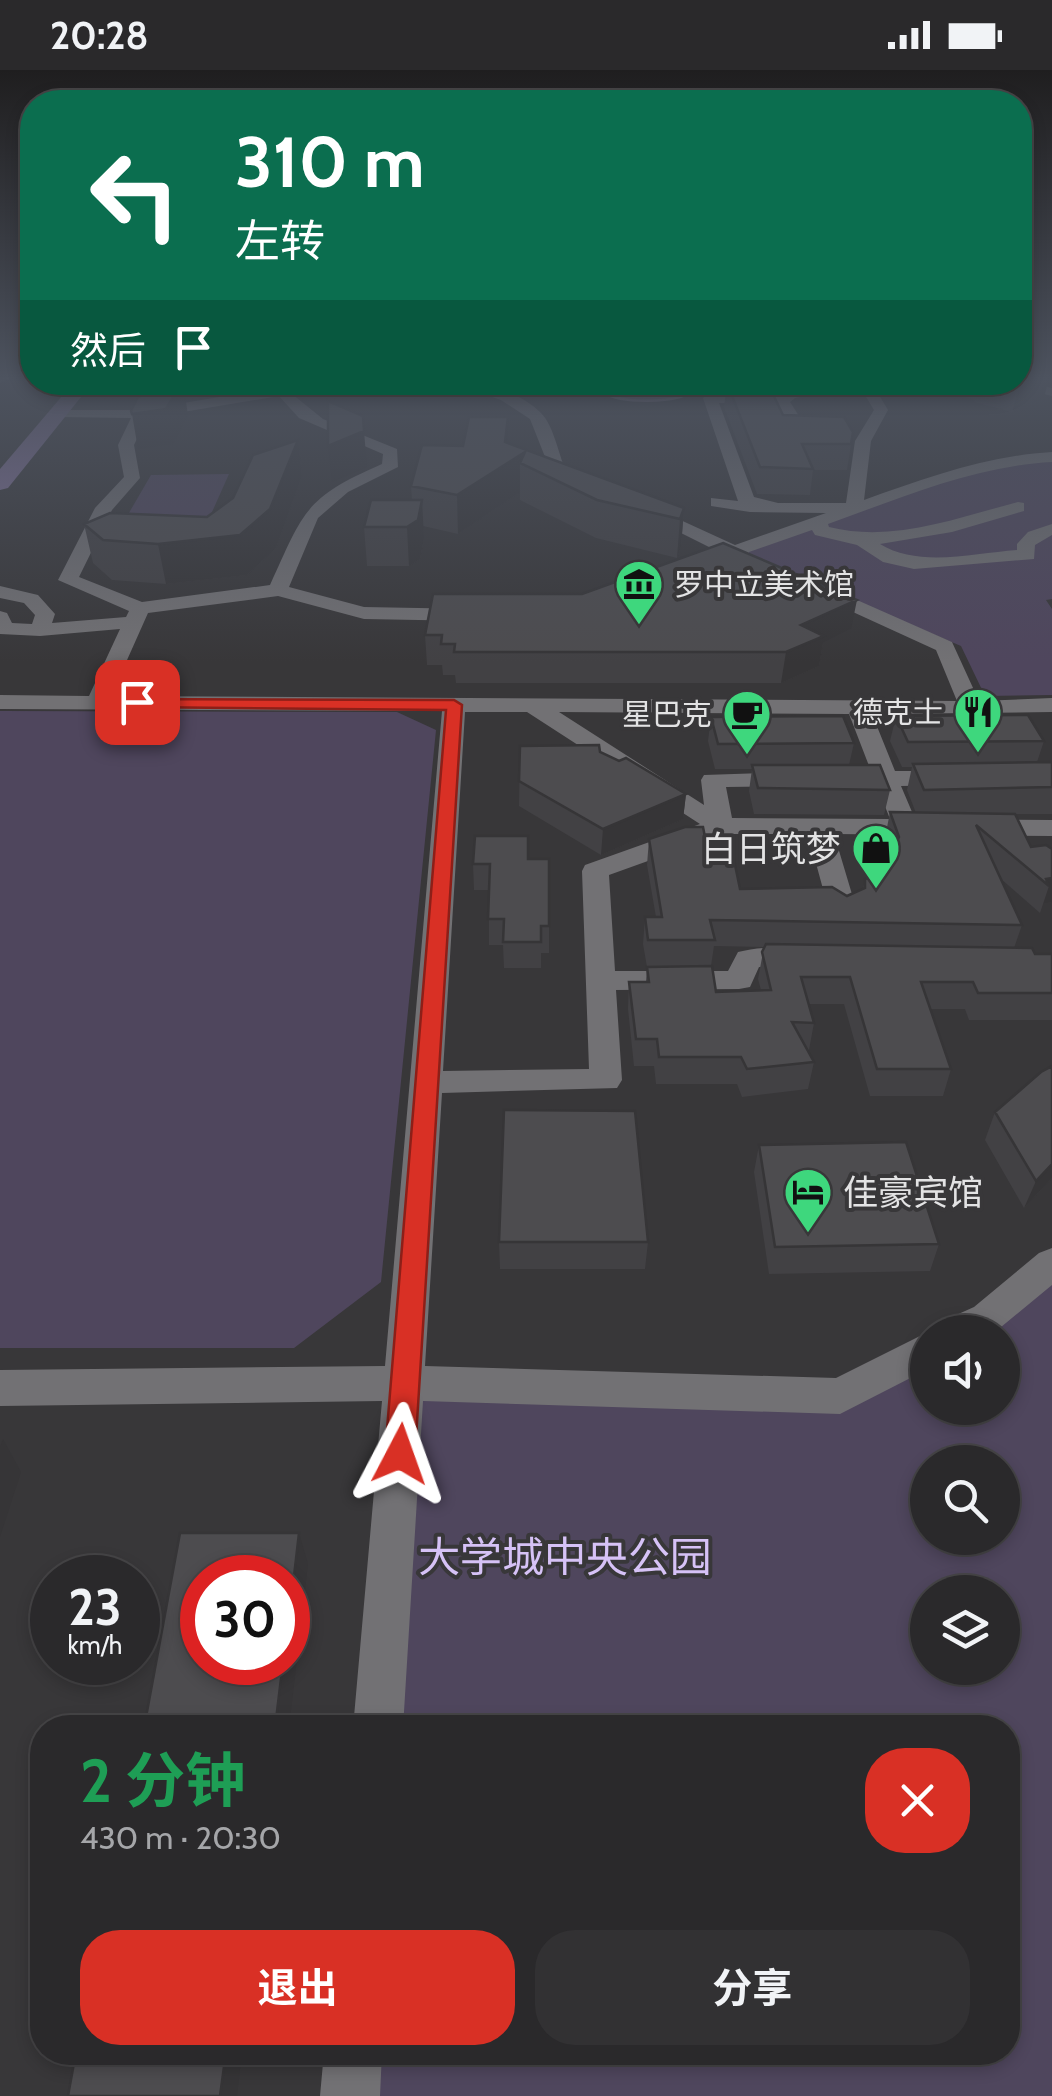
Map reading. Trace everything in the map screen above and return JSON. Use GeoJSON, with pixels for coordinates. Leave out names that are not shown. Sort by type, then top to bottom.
{"type":"FeatureCollection","features":[{"type":"Feature","properties":{"kind":"street"},"geometry":{"type":"LineString","coordinates":[[131,473],[132,478],[104,508],[68,580],[137,615]]}},
{"type":"Feature","properties":{"kind":"street"},"geometry":{"type":"LineString","coordinates":[[278,590],[310,516],[342,488],[376,473]]}},
{"type":"Feature","properties":{"kind":"street"},"geometry":{"type":"LineString","coordinates":[[565,473],[742,556]]}},
{"type":"Feature","properties":{"kind":"street"},"geometry":{"type":"LineString","coordinates":[[737,473],[747,501],[777,506]]}},
{"type":"Feature","properties":{"kind":"street"},"geometry":{"type":"LineString","coordinates":[[853,510],[855,473]]}},
{"type":"Feature","properties":{"kind":"street"},"geometry":{"type":"LineString","coordinates":[[677,571],[742,556],[818,522],[958,473]]}},
{"type":"Feature","properties":{"kind":"street"},"geometry":{"type":"LineString","coordinates":[[716,502],[853,510]]}},
{"type":"Feature","properties":{"kind":"street"},"geometry":{"type":"LineString","coordinates":[[863,541],[952,527],[1018,507]]}},
{"type":"Feature","properties":{"kind":"street"},"geometry":{"type":"LineString","coordinates":[[818,522],[821,531],[863,541],[890,558],[914,563],[1027,555],[1026,544],[1034,536],[1052,530]]}},
{"type":"Feature","properties":{"kind":"street"},"geometry":{"type":"LineString","coordinates":[[787,576],[945,646],[971,708]]}},
{"type":"Feature","properties":{"kind":"street"},"geometry":{"type":"LineString","coordinates":[[0,617],[4,629],[40,630],[278,590],[364,614],[502,613]]}},
{"type":"Feature","properties":{"kind":"street"},"geometry":{"type":"LineString","coordinates":[[0,592],[30,599],[45,614],[40,630]]}},
{"type":"Feature","properties":{"kind":"street"},"geometry":{"type":"LineString","coordinates":[[97,702],[137,615]]}},
{"type":"Feature","properties":{"kind":"street"},"geometry":{"type":"LineString","coordinates":[[0,702],[858,708],[1052,705]]}},
{"type":"Feature","properties":{"kind":"street"},"geometry":{"type":"LineString","coordinates":[[379,1715],[429,1082],[468,705]]}},
{"type":"Feature","properties":{"kind":"street"},"geometry":{"type":"LineString","coordinates":[[532,705],[720,826]]}},
{"type":"Feature","properties":{"kind":"street"},"geometry":{"type":"LineString","coordinates":[[858,708],[905,826]]}},
{"type":"Feature","properties":{"kind":"street"},"geometry":{"type":"LineString","coordinates":[[720,826],[713,780],[984,778]]}},
{"type":"Feature","properties":{"kind":"street"},"geometry":{"type":"LineString","coordinates":[[429,1082],[606,1080],[596,871],[720,826],[1052,828]]}},
{"type":"Feature","properties":{"kind":"street"},"geometry":{"type":"LineString","coordinates":[[818,826],[843,911]]}},
{"type":"Feature","properties":{"kind":"street"},"geometry":{"type":"LineString","coordinates":[[601,981],[738,980],[748,958],[838,958]]}},
{"type":"Feature","properties":{"kind":"street"},"geometry":{"type":"LineString","coordinates":[[991,1315],[1052,1263]]}},
{"type":"Feature","properties":{"kind":"street"},"geometry":{"type":"LineString","coordinates":[[0,1388],[406,1383],[840,1396],[910,1359]]}},
{"type":"Feature","properties":{"kind":"street"},"geometry":{"type":"LineString","coordinates":[[350,2096],[352,2065]]}},
{"type":"Feature","properties":{"kind":"green space"},"geometry":{"type":"Polygon","coordinates":[[[959,473],[1052,473],[1052,599],[1046,600],[1052,609],[1052,695],[985,696],[961,646],[743,553],[959,473]]]}},
{"type":"Feature","properties":{"kind":"green space"},"geometry":{"type":"Polygon","coordinates":[[[229,474],[204,530],[119,530],[151,475],[229,474]]]}},
{"type":"Feature","properties":{"kind":"green space"},"geometry":{"type":"Polygon","coordinates":[[[0,711],[397,712],[436,730],[381,1282],[294,1348],[0,1348],[0,711]]]}},
{"type":"Feature","properties":{"kind":"green space","name":"大学城中央公园"},"geometry":{"type":"Polygon","coordinates":[[[1052,1263],[1052,2096],[360,2096],[362,2065],[1020,2065],[1020,1715],[385,1715],[406,1383],[840,1396],[910,1358],[910,1425],[1020,1425],[1020,1315],[991,1315],[1052,1263]]]}},
{"type":"Feature","properties":{"kind":"building"},"geometry":{"type":"Polygon","coordinates":[[[245,473],[285,473],[270,509],[240,535],[158,544],[103,540],[84,524],[110,513],[207,517],[233,498],[245,473]]]}},
{"type":"Feature","properties":{"kind":"building"},"geometry":{"type":"Polygon","coordinates":[[[415,473],[493,473],[457,495],[411,486],[415,473]]]}},
{"type":"Feature","properties":{"kind":"building"},"geometry":{"type":"Polygon","coordinates":[[[540,473],[588,473],[684,508],[680,519],[597,500],[540,473]]]}},
{"type":"Feature","properties":{"kind":"building"},"geometry":{"type":"Polygon","coordinates":[[[371,500],[422,500],[418,520],[407,527],[364,527],[371,500]]]}},
{"type":"Feature","properties":{"kind":"building"},"geometry":{"type":"Polygon","coordinates":[[[723,543],[857,600],[801,625],[824,636],[786,652],[454,652],[455,644],[441,644],[442,635],[425,635],[433,594],[582,594],[723,543]]]}},
{"type":"Feature","properties":{"kind":"building"},"geometry":{"type":"Polygon","coordinates":[[[1028,715],[1044,741],[908,742],[896,716],[1028,715]]]}},
{"type":"Feature","properties":{"kind":"building"},"geometry":{"type":"Polygon","coordinates":[[[843,716],[854,743],[718,744],[711,717],[843,716]]]}},
{"type":"Feature","properties":{"kind":"building"},"geometry":{"type":"Polygon","coordinates":[[[599,745],[600,752],[619,761],[626,758],[686,794],[603,829],[519,781],[520,746],[599,745]]]}},
{"type":"Feature","properties":{"kind":"building"},"geometry":{"type":"Polygon","coordinates":[[[1052,762],[1052,787],[924,790],[913,764],[1052,762]]]}},
{"type":"Feature","properties":{"kind":"building"},"geometry":{"type":"Polygon","coordinates":[[[752,765],[880,765],[890,790],[758,788],[752,765]]]}},
{"type":"Feature","properties":{"kind":"building"},"geometry":{"type":"Polygon","coordinates":[[[890,812],[1015,814],[1031,847],[1046,845],[1052,849],[1052,878],[1046,879],[1049,886],[976,825],[1022,925],[710,920],[715,940],[648,940],[645,917],[662,917],[649,839],[685,827],[703,827],[707,847],[719,847],[722,855],[733,855],[740,889],[832,887],[847,896],[865,888],[865,879],[884,871],[899,837],[890,812]]]}},
{"type":"Feature","properties":{"kind":"building"},"geometry":{"type":"Polygon","coordinates":[[[475,836],[528,836],[528,859],[549,859],[549,926],[541,926],[541,942],[503,942],[504,919],[488,919],[490,864],[473,864],[475,836]]]}},
{"type":"Feature","properties":{"kind":"building"},"geometry":{"type":"Polygon","coordinates":[[[766,944],[1032,948],[1035,954],[1052,954],[1052,993],[978,993],[973,982],[921,982],[951,1069],[877,1069],[850,977],[801,977],[814,1023],[792,1022],[814,1062],[747,1069],[741,1057],[659,1057],[657,1039],[636,1039],[629,982],[649,982],[647,967],[712,966],[716,992],[771,990],[762,952],[766,944]]]}},
{"type":"Feature","properties":{"kind":"building"},"geometry":{"type":"Polygon","coordinates":[[[1052,1066],[1052,1164],[1036,1181],[995,1112],[1052,1066]]]}},
{"type":"Feature","properties":{"kind":"building"},"geometry":{"type":"Polygon","coordinates":[[[504,1110],[635,1111],[648,1242],[499,1242],[504,1110]]]}},
{"type":"Feature","properties":{"kind":"building"},"geometry":{"type":"Polygon","coordinates":[[[906,1142],[939,1244],[775,1247],[759,1145],[906,1142]]]}},
{"type":"Feature","properties":{"kind":"building"},"geometry":{"type":"Polygon","coordinates":[[[180,1533],[299,1533],[296,1555],[180,1555],[180,1685],[280,1685],[277,1715],[146,1715],[152,1685],[160,1685],[160,1641],[180,1533]]]}},
{"type":"Feature","properties":{"kind":"building"},"geometry":{"type":"Polygon","coordinates":[[[74,2065],[224,2065],[220,2096],[68,2096],[74,2065]]]}},
{"type":"Feature","properties":{"kind":"place","name":"罗中立美术馆"},"geometry":{"type":"Point","coordinates":[639,626]}},
{"type":"Feature","properties":{"kind":"place","name":"德克士"},"geometry":{"type":"Point","coordinates":[978,754]}},
{"type":"Feature","properties":{"kind":"place","name":"星巴克"},"geometry":{"type":"Point","coordinates":[747,756]}},
{"type":"Feature","properties":{"kind":"place","name":"白日筑梦"},"geometry":{"type":"Point","coordinates":[876,890]}},
{"type":"Feature","properties":{"kind":"place","name":"佳豪宾馆"},"geometry":{"type":"Point","coordinates":[808,1234]}},
{"type":"Feature","properties":{"kind":"route"},"geometry":{"type":"LineString","coordinates":[[137,702],[454,705],[400,1454]]}}]}
